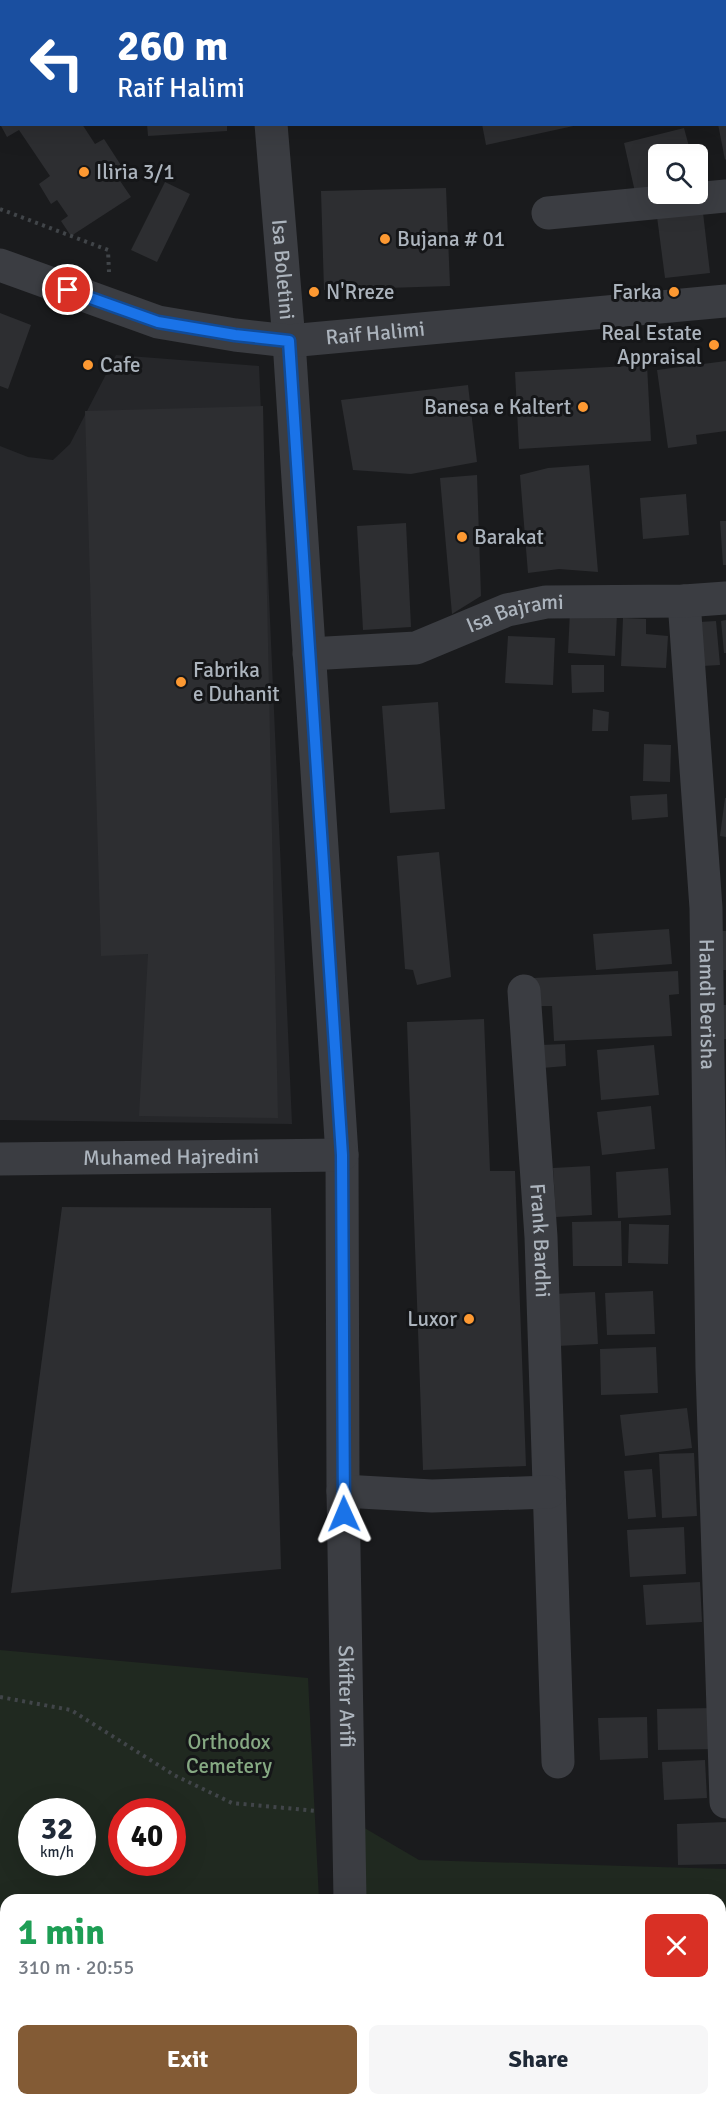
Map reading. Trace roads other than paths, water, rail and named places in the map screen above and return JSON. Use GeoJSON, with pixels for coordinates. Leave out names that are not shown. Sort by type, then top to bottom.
{"type":"FeatureCollection","features":[{"type":"Feature","properties":{"kind":"street","name":"Isa Boletini"},"geometry":{"type":"LineString","coordinates":[[271,126],[289,341],[342,1155],[343,1491]]}},
{"type":"Feature","properties":{"kind":"street"},"geometry":{"type":"LineString","coordinates":[[548,213],[726,196]]}},
{"type":"Feature","properties":{"kind":"street","name":"Raif Halimi"},"geometry":{"type":"LineString","coordinates":[[0,265],[158,322],[235,335],[289,341],[726,302]]}},
{"type":"Feature","properties":{"kind":"street","name":"Isa Bajrami"},"geometry":{"type":"LineString","coordinates":[[309,654],[416,648],[507,610],[546,602],[684,601],[726,598]]}},
{"type":"Feature","properties":{"kind":"street","name":"Hamdi Berisha"},"geometry":{"type":"LineString","coordinates":[[684,601],[716,909],[712,1369],[726,1802]]}},
{"type":"Feature","properties":{"kind":"street","name":"Frank Bardhi"},"geometry":{"type":"LineString","coordinates":[[524,991],[541,1237],[558,1762]]}},
{"type":"Feature","properties":{"kind":"street","name":"Muhamed Hajredini"},"geometry":{"type":"LineString","coordinates":[[0,1159],[342,1155]]}},
{"type":"Feature","properties":{"kind":"street"},"geometry":{"type":"LineString","coordinates":[[343,1491],[432,1496],[549,1492]]}},
{"type":"Feature","properties":{"kind":"street","name":"Skifter Arifi"},"geometry":{"type":"LineString","coordinates":[[343,1491],[350,1894]]}},
{"type":"Feature","properties":{"kind":"place","name":"Iliria 3/1"},"geometry":{"type":"Point","coordinates":[84,172]}},
{"type":"Feature","properties":{"kind":"place","name":"Bujana # 01"},"geometry":{"type":"Point","coordinates":[385,239]}},
{"type":"Feature","properties":{"kind":"place","name":"N'Rreze"},"geometry":{"type":"Point","coordinates":[314,292]}},
{"type":"Feature","properties":{"kind":"place","name":"Farka"},"geometry":{"type":"Point","coordinates":[674,292]}},
{"type":"Feature","properties":{"kind":"place","name":"Real Estate Appraisal"},"geometry":{"type":"Point","coordinates":[714,345]}},
{"type":"Feature","properties":{"kind":"place","name":"Cafe"},"geometry":{"type":"Point","coordinates":[88,365]}},
{"type":"Feature","properties":{"kind":"place","name":"Banesa e Kaltert"},"geometry":{"type":"Point","coordinates":[583,407]}},
{"type":"Feature","properties":{"kind":"place","name":"Barakat"},"geometry":{"type":"Point","coordinates":[462,537]}},
{"type":"Feature","properties":{"kind":"place","name":"Fabrika e Duhanit"},"geometry":{"type":"Point","coordinates":[181,682]}},
{"type":"Feature","properties":{"kind":"place","name":"Luxor"},"geometry":{"type":"Point","coordinates":[469,1319]}},
{"type":"Feature","properties":{"kind":"park label","name":"Orthodox Cemetery"},"geometry":{"type":"Point","coordinates":[229,1754]}}]}
